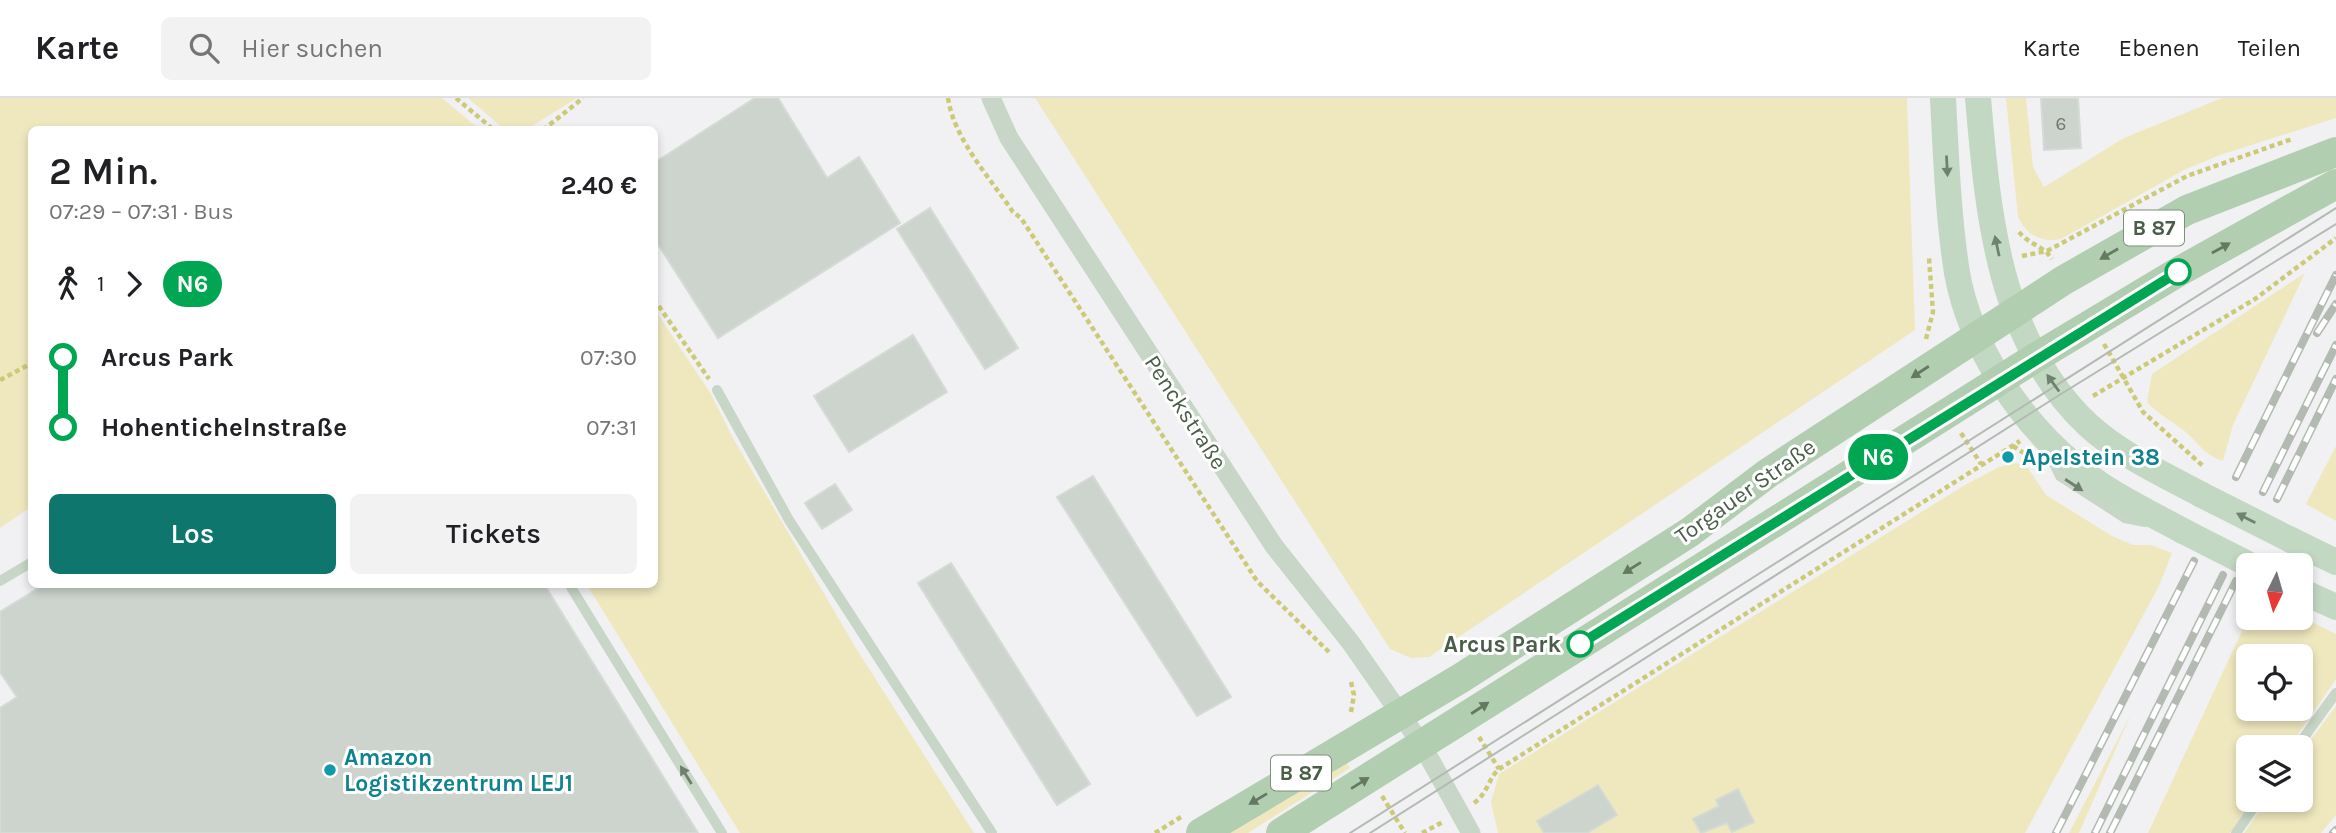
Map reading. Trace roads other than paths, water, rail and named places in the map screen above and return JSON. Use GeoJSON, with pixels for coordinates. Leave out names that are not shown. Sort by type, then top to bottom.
{"type":"FeatureCollection","features":[{"type":"Feature","properties":{"kind":"main road"},"geometry":{"type":"LineString","coordinates":[[1943,98],[1958,274],[1977,335],[2001,379],[2037,429],[2091,478],[2179,529],[2236,558]]}},
{"type":"Feature","properties":{"kind":"main road"},"geometry":{"type":"LineString","coordinates":[[1978,98],[1994,235],[2014,312],[2035,358],[2061,394],[2089,425],[2128,455],[2336,562]]}},
{"type":"Feature","properties":{"kind":"main road","name":"Torgauer Straße"},"geometry":{"type":"LineString","coordinates":[[1201,833],[1401,713],[1690,532],[1768,473],[2014,312],[2187,210],[2336,152]]}},
{"type":"Feature","properties":{"kind":"main road","name":"Torgauer Straße"},"geometry":{"type":"LineString","coordinates":[[1281,833],[2035,358],[2178,272],[2336,184]]}},
{"type":"Feature","properties":{"kind":"main road"},"geometry":{"type":"LineString","coordinates":[[2314,597],[2336,607]]}},
{"type":"Feature","properties":{"kind":"street","name":"Penckstraße"},"geometry":{"type":"LineString","coordinates":[[991,98],[1009,138],[1247,506],[1401,713],[1471,833]]}},
{"type":"Feature","properties":{"kind":"lane"},"geometry":{"type":"LineString","coordinates":[[717,390],[789,520],[992,833]]}},
{"type":"Feature","properties":{"kind":"lane"},"geometry":{"type":"LineString","coordinates":[[0,582],[28,564]]}},
{"type":"Feature","properties":{"kind":"lane"},"geometry":{"type":"LineString","coordinates":[[571,588],[722,833]]}},
{"type":"Feature","properties":{"kind":"lane"},"geometry":{"type":"LineString","coordinates":[[2306,735],[2336,693]]}},
{"type":"Feature","properties":{"kind":"lane"},"geometry":{"type":"LineString","coordinates":[[2236,833],[2251,812]]}},
{"type":"Feature","properties":{"kind":"tram line"},"geometry":{"type":"LineString","coordinates":[[1350,833],[2336,208]]}},
{"type":"Feature","properties":{"kind":"tram line"},"geometry":{"type":"LineString","coordinates":[[1370,833],[2061,394],[2336,224]]}},
{"type":"Feature","properties":{"kind":"railway"},"geometry":{"type":"LineString","coordinates":[[2236,477],[2336,275]]}},
{"type":"Feature","properties":{"kind":"railway"},"geometry":{"type":"LineString","coordinates":[[2317,333],[2336,304]]}},
{"type":"Feature","properties":{"kind":"railway"},"geometry":{"type":"LineString","coordinates":[[2263,492],[2336,345]]}},
{"type":"Feature","properties":{"kind":"railway"},"geometry":{"type":"LineString","coordinates":[[2277,499],[2336,379]]}},
{"type":"Feature","properties":{"kind":"railway"},"geometry":{"type":"LineString","coordinates":[[2056,833],[2194,561]]}},
{"type":"Feature","properties":{"kind":"railway"},"geometry":{"type":"LineString","coordinates":[[2095,833],[2223,575]]}},
{"type":"Feature","properties":{"kind":"railway"},"geometry":{"type":"LineString","coordinates":[[2110,833],[2236,581]]}},
{"type":"Feature","properties":{"kind":"railway"},"geometry":{"type":"LineString","coordinates":[[2333,833],[2336,830]]}},
{"type":"Feature","properties":{"kind":"place","name":"Apelstein 38"},"geometry":{"type":"Point","coordinates":[2008,457]}},
{"type":"Feature","properties":{"kind":"place","name":"Arcus Park"},"geometry":{"type":"Point","coordinates":[1580,644]}},
{"type":"Feature","properties":{"kind":"place","name":"Amazon Logistikzentrum LEJ1"},"geometry":{"type":"Point","coordinates":[330,770]}}]}
